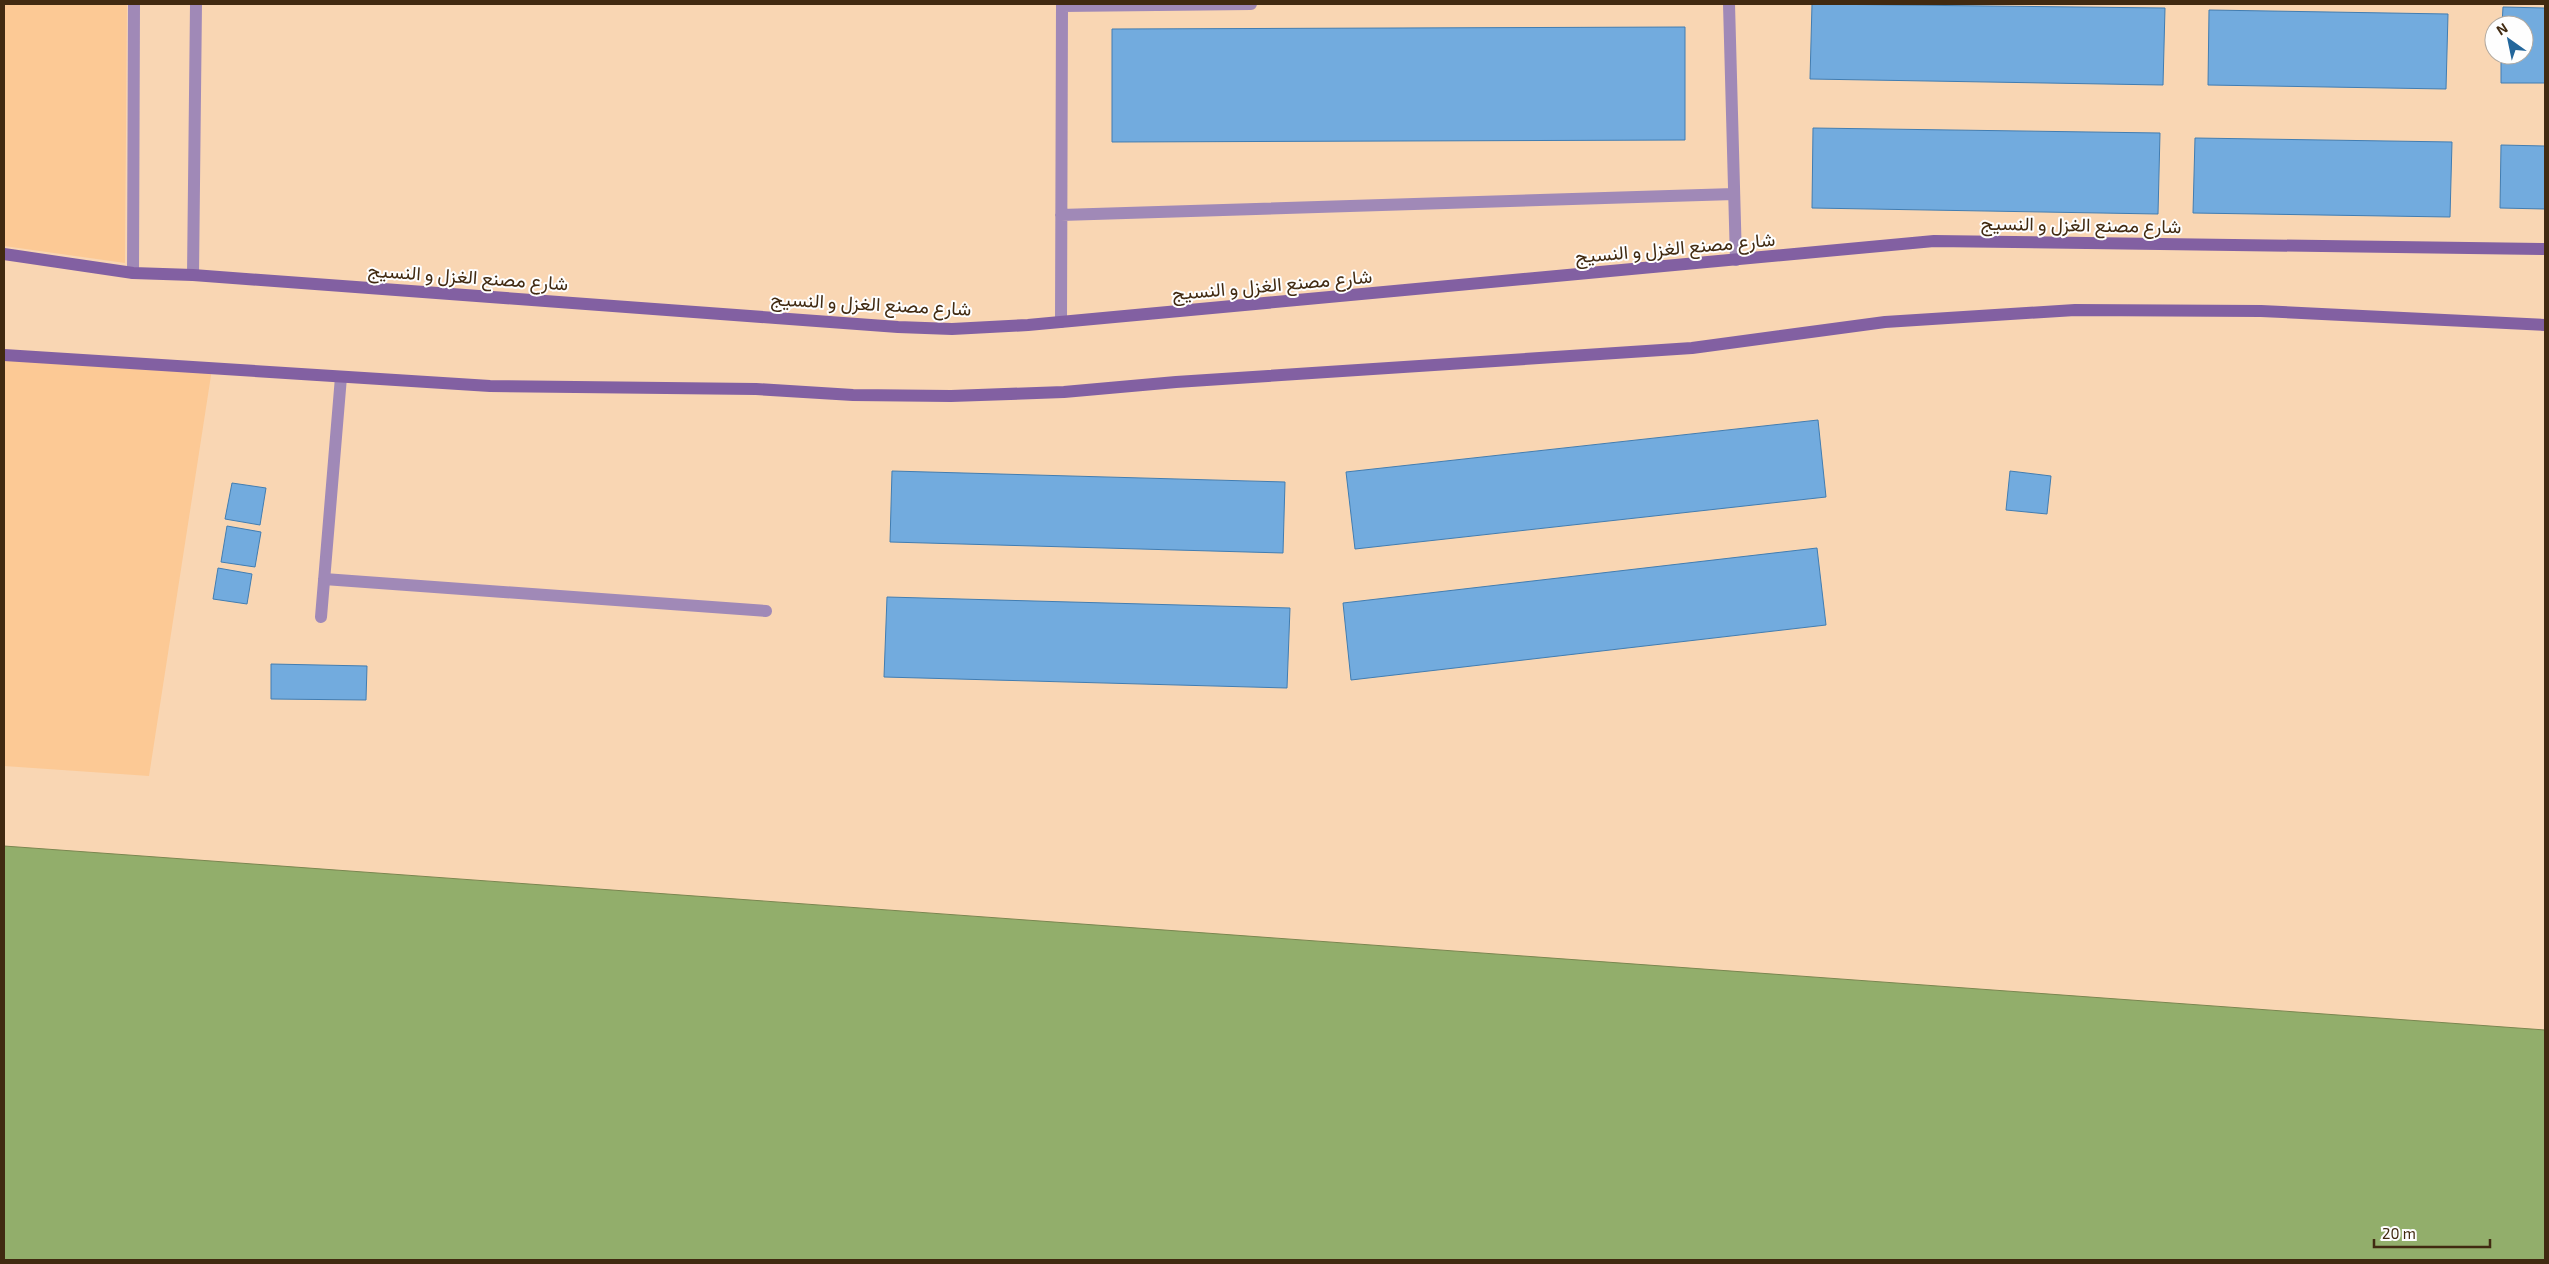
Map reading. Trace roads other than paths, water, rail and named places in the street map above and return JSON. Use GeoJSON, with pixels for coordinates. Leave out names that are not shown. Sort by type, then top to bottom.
{"type":"FeatureCollection","features":[{"type":"Feature","properties":{"kind":"main road","name":"شارع مصنع الغزل و النسيج"},"geometry":{"type":"LineString","coordinates":[[4,254],[133,273],[193,275],[898,327],[952,328],[1061,322],[1934,241],[2545,249]]}},
{"type":"Feature","properties":{"kind":"main road"},"geometry":{"type":"LineString","coordinates":[[4,355],[490,386],[756,389],[853,395],[950,396],[1064,392],[1176,382],[1692,348],[1885,322],[2065,311],[2261,311],[2545,325]]}},
{"type":"Feature","properties":{"kind":"street"},"geometry":{"type":"LineString","coordinates":[[133,273],[134,4]]}},
{"type":"Feature","properties":{"kind":"street"},"geometry":{"type":"LineString","coordinates":[[193,275],[196,4]]}},
{"type":"Feature","properties":{"kind":"street"},"geometry":{"type":"LineString","coordinates":[[1061,322],[1062,5],[1251,4]]}},
{"type":"Feature","properties":{"kind":"street"},"geometry":{"type":"LineString","coordinates":[[1729,4],[1736,260]]}},
{"type":"Feature","properties":{"kind":"street"},"geometry":{"type":"LineString","coordinates":[[1061,215],[1734,194]]}},
{"type":"Feature","properties":{"kind":"street"},"geometry":{"type":"LineString","coordinates":[[321,617],[340,377]]}},
{"type":"Feature","properties":{"kind":"street"},"geometry":{"type":"LineString","coordinates":[[324,579],[766,611]]}}]}
